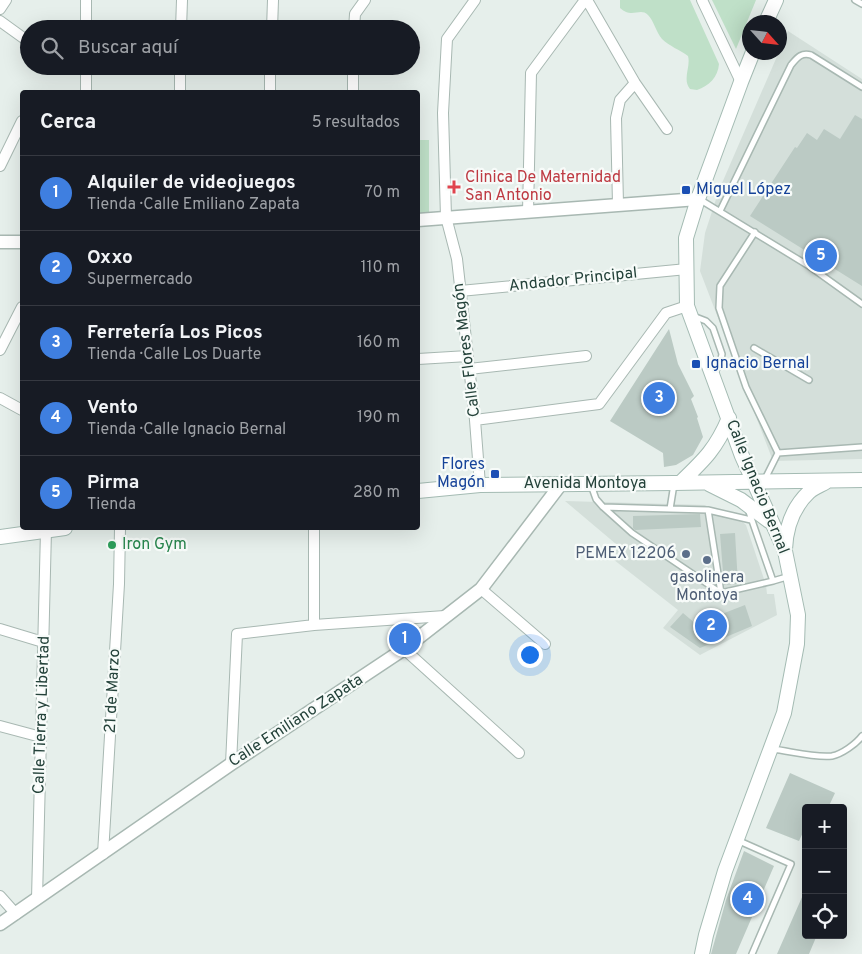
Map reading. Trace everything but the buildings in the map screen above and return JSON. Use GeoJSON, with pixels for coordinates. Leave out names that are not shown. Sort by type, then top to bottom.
{"type":"FeatureCollection","features":[{"type":"Feature","properties":{"kind":"main road"},"geometry":{"type":"LineString","coordinates":[[769,15],[776,0]]}},
{"type":"Feature","properties":{"kind":"main road","name":"Calle Ignacio Bernal"},"geometry":{"type":"LineString","coordinates":[[702,954],[722,880],[784,713],[797,644],[798,614],[785,551],[772,523],[758,482],[728,418],[689,310],[686,238],[698,199],[750,60]]}},
{"type":"Feature","properties":{"kind":"main road"},"geometry":{"type":"LineString","coordinates":[[677,483],[713,450],[721,437],[728,418]]}},
{"type":"Feature","properties":{"kind":"main road"},"geometry":{"type":"LineString","coordinates":[[785,551],[786,532],[795,510],[809,491],[829,480]]}},
{"type":"Feature","properties":{"kind":"main road","name":"Avenida Montoya"},"geometry":{"type":"LineString","coordinates":[[420,491],[480,485],[862,480]]}},
{"type":"Feature","properties":{"kind":"main road"},"geometry":{"type":"LineString","coordinates":[[706,483],[746,504],[772,523]]}},
{"type":"Feature","properties":{"kind":"main road"},"geometry":{"type":"LineString","coordinates":[[0,537],[48,530]]}},
{"type":"Feature","properties":{"kind":"street"},"geometry":{"type":"LineString","coordinates":[[0,9],[6,0]]}},
{"type":"Feature","properties":{"kind":"street"},"geometry":{"type":"LineString","coordinates":[[86,0],[86,20]]}},
{"type":"Feature","properties":{"kind":"street"},"geometry":{"type":"LineString","coordinates":[[181,20],[182,0]]}},
{"type":"Feature","properties":{"kind":"street"},"geometry":{"type":"LineString","coordinates":[[272,20],[273,0]]}},
{"type":"Feature","properties":{"kind":"street"},"geometry":{"type":"LineString","coordinates":[[354,20],[354,14],[365,0]]}},
{"type":"Feature","properties":{"kind":"street","name":"Calle Flores Magón"},"geometry":{"type":"LineString","coordinates":[[475,0],[447,39],[443,113],[446,218],[457,259],[476,420],[480,485]]}},
{"type":"Feature","properties":{"kind":"street"},"geometry":{"type":"LineString","coordinates":[[528,212],[531,73],[586,0],[635,83],[667,129]]}},
{"type":"Feature","properties":{"kind":"street"},"geometry":{"type":"LineString","coordinates":[[702,0],[741,82]]}},
{"type":"Feature","properties":{"kind":"street"},"geometry":{"type":"LineString","coordinates":[[0,21],[20,35]]}},
{"type":"Feature","properties":{"kind":"street"},"geometry":{"type":"LineString","coordinates":[[86,75],[86,90]]}},
{"type":"Feature","properties":{"kind":"street"},"geometry":{"type":"LineString","coordinates":[[180,75],[180,90]]}},
{"type":"Feature","properties":{"kind":"street"},"geometry":{"type":"LineString","coordinates":[[270,75],[270,90]]}},
{"type":"Feature","properties":{"kind":"street"},"geometry":{"type":"LineString","coordinates":[[353,75],[353,90]]}},
{"type":"Feature","properties":{"kind":"street"},"geometry":{"type":"LineString","coordinates":[[618,204],[616,118],[620,100],[635,83]]}},
{"type":"Feature","properties":{"kind":"street"},"geometry":{"type":"LineString","coordinates":[[0,166],[20,125]]}},
{"type":"Feature","properties":{"kind":"street"},"geometry":{"type":"LineString","coordinates":[[420,220],[698,199]]}},
{"type":"Feature","properties":{"kind":"street"},"geometry":{"type":"LineString","coordinates":[[0,242],[20,242]]}},
{"type":"Feature","properties":{"kind":"street","name":"Andador Principal"},"geometry":{"type":"LineString","coordinates":[[460,291],[687,269]]}},
{"type":"Feature","properties":{"kind":"street"},"geometry":{"type":"LineString","coordinates":[[476,420],[599,404],[666,313],[689,310]]}},
{"type":"Feature","properties":{"kind":"street"},"geometry":{"type":"LineString","coordinates":[[0,350],[20,311]]}},
{"type":"Feature","properties":{"kind":"street"},"geometry":{"type":"LineString","coordinates":[[420,359],[468,356]]}},
{"type":"Feature","properties":{"kind":"street"},"geometry":{"type":"LineString","coordinates":[[469,369],[586,356]]}},
{"type":"Feature","properties":{"kind":"street"},"geometry":{"type":"LineString","coordinates":[[0,398],[20,409]]}},
{"type":"Feature","properties":{"kind":"street","name":"Calle Emiliano Zapata"},"geometry":{"type":"LineString","coordinates":[[0,924],[231,764],[404,650],[481,589],[562,484]]}},
{"type":"Feature","properties":{"kind":"street","name":"Calle Tierra y Libertad"},"geometry":{"type":"LineString","coordinates":[[37,899],[44,642],[55,530]]}},
{"type":"Feature","properties":{"kind":"street","name":"21 de Marzo"},"geometry":{"type":"LineString","coordinates":[[103,854],[119,584],[120,530]]}},
{"type":"Feature","properties":{"kind":"street"},"geometry":{"type":"LineString","coordinates":[[314,530],[314,625]]}},
{"type":"Feature","properties":{"kind":"street"},"geometry":{"type":"LineString","coordinates":[[481,589],[545,644]]}},
{"type":"Feature","properties":{"kind":"street"},"geometry":{"type":"LineString","coordinates":[[231,764],[238,634],[314,625],[446,616]]}},
{"type":"Feature","properties":{"kind":"street"},"geometry":{"type":"LineString","coordinates":[[0,629],[44,642]]}},
{"type":"Feature","properties":{"kind":"street"},"geometry":{"type":"LineString","coordinates":[[404,650],[519,753]]}},
{"type":"Feature","properties":{"kind":"street"},"geometry":{"type":"LineString","coordinates":[[0,726],[41,737]]}},
{"type":"Feature","properties":{"kind":"street"},"geometry":{"type":"LineString","coordinates":[[0,896],[16,914]]}},
{"type":"Feature","properties":{"kind":"lane"},"geometry":{"type":"LineString","coordinates":[[855,0],[862,4]]}},
{"type":"Feature","properties":{"kind":"lane"},"geometry":{"type":"LineString","coordinates":[[720,211],[791,65],[799,56],[811,55],[862,87]]}},
{"type":"Feature","properties":{"kind":"lane"},"geometry":{"type":"LineString","coordinates":[[698,199],[809,266],[862,304]]}},
{"type":"Feature","properties":{"kind":"lane"},"geometry":{"type":"LineString","coordinates":[[755,232],[720,286],[719,308],[746,387],[778,453]]}},
{"type":"Feature","properties":{"kind":"lane"},"geometry":{"type":"LineString","coordinates":[[754,348],[809,380]]}},
{"type":"Feature","properties":{"kind":"lane"},"geometry":{"type":"LineString","coordinates":[[778,453],[862,447]]}},
{"type":"Feature","properties":{"kind":"lane"},"geometry":{"type":"LineString","coordinates":[[758,482],[778,453]]}},
{"type":"Feature","properties":{"kind":"lane"},"geometry":{"type":"LineString","coordinates":[[670,509],[677,483]]}},
{"type":"Feature","properties":{"kind":"lane"},"geometry":{"type":"LineString","coordinates":[[591,484],[596,499],[632,533],[721,593],[790,576]]}},
{"type":"Feature","properties":{"kind":"lane"},"geometry":{"type":"LineString","coordinates":[[746,504],[773,581]]}},
{"type":"Feature","properties":{"kind":"lane"},"geometry":{"type":"LineString","coordinates":[[603,507],[708,510],[751,520]]}},
{"type":"Feature","properties":{"kind":"lane"},"geometry":{"type":"LineString","coordinates":[[708,510],[721,593]]}},
{"type":"Feature","properties":{"kind":"lane"},"geometry":{"type":"LineString","coordinates":[[771,748],[804,754],[834,756],[857,743],[862,736]]}},
{"type":"Feature","properties":{"kind":"lane"},"geometry":{"type":"LineString","coordinates":[[737,840],[791,864],[752,954]]}},
{"type":"Feature","properties":{"kind":"shaded area"},"geometry":{"type":"Polygon","coordinates":[[[788,31],[862,79],[862,459],[773,461],[700,271],[705,233],[719,190],[775,60],[787,60],[788,31]]]}},
{"type":"Feature","properties":{"kind":"shaded area"},"geometry":{"type":"Polygon","coordinates":[[[565,501],[705,505],[717,516],[736,516],[746,525],[766,585],[767,594],[774,594],[777,615],[700,655],[663,628],[678,610],[609,556],[616,544],[565,501]]]}},
{"type":"Feature","properties":{"kind":"green space"},"geometry":{"type":"Polygon","coordinates":[[[620,0],[690,0],[719,64],[717,73],[712,80],[697,90],[690,89],[687,81],[688,56],[662,39],[648,15],[642,12],[628,13],[624,11],[620,8],[620,0]]]}},
{"type":"Feature","properties":{"kind":"green space"},"geometry":{"type":"Polygon","coordinates":[[[712,0],[756,0],[750,15],[742,15],[742,34],[736,49],[712,0]]]}},
{"type":"Feature","properties":{"kind":"green space"},"geometry":{"type":"Polygon","coordinates":[[[420,140],[429,140],[429,213],[420,214],[420,140]]]}},
{"type":"Feature","properties":{"kind":"place","name":"Clinica De Maternidad San Antonio"},"geometry":{"type":"Point","coordinates":[454,187]}},
{"type":"Feature","properties":{"kind":"place","name":"Miguel López"},"geometry":{"type":"Point","coordinates":[686,190]}},
{"type":"Feature","properties":{"kind":"place","name":"Pirma"},"geometry":{"type":"Point","coordinates":[821,256]}},
{"type":"Feature","properties":{"kind":"place","name":"Ignacio Bernal"},"geometry":{"type":"Point","coordinates":[696,364]}},
{"type":"Feature","properties":{"kind":"place","name":"Ferretería Los Picos"},"geometry":{"type":"Point","coordinates":[659,398]}},
{"type":"Feature","properties":{"kind":"place","name":"Flores Magón"},"geometry":{"type":"Point","coordinates":[495,474]}},
{"type":"Feature","properties":{"kind":"place","name":"Iron Gym"},"geometry":{"type":"Point","coordinates":[112,545]}},
{"type":"Feature","properties":{"kind":"place","name":"PEMEX 12206"},"geometry":{"type":"Point","coordinates":[686,554]}},
{"type":"Feature","properties":{"kind":"place","name":"gasolinera Montoya"},"geometry":{"type":"Point","coordinates":[707,560]}},
{"type":"Feature","properties":{"kind":"place","name":"Oxxo"},"geometry":{"type":"Point","coordinates":[711,626]}},
{"type":"Feature","properties":{"kind":"place","name":"Alquiler de videojuegos"},"geometry":{"type":"Point","coordinates":[405,639]}},
{"type":"Feature","properties":{"kind":"place","name":"Vento"},"geometry":{"type":"Point","coordinates":[748,899]}}]}
